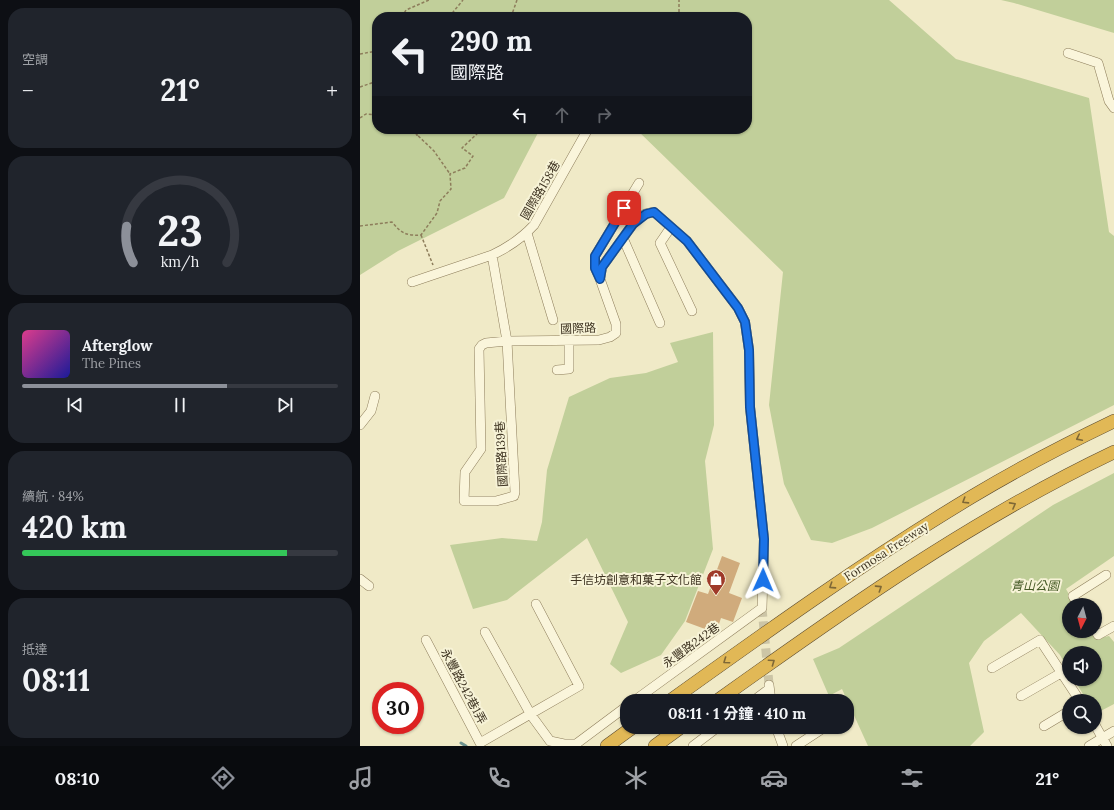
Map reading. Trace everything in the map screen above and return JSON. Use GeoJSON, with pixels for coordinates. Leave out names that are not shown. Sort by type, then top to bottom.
{"type":"FeatureCollection","features":[{"type":"Feature","properties":{"kind":"highway","name":"Formosa Freeway"},"geometry":{"type":"LineString","coordinates":[[680,694],[823,592],[941,516],[973,496],[1048,454],[1114,421]]}},
{"type":"Feature","properties":{"kind":"highway"},"geometry":{"type":"LineString","coordinates":[[727,694],[841,613],[985,520],[1076,470],[1114,452]]}},
{"type":"Feature","properties":{"kind":"highway"},"geometry":{"type":"LineString","coordinates":[[607,746],[623,734]]}},
{"type":"Feature","properties":{"kind":"highway"},"geometry":{"type":"LineString","coordinates":[[655,746],[671,734]]}},
{"type":"Feature","properties":{"kind":"street"},"geometry":{"type":"LineString","coordinates":[[1068,53],[1098,63],[1109,101],[1114,108]]}},
{"type":"Feature","properties":{"kind":"street","name":"國際路158巷"},"geometry":{"type":"LineString","coordinates":[[412,282],[492,255],[509,247],[527,232],[534,225],[585,134]]}},
{"type":"Feature","properties":{"kind":"street","name":"國際路"},"geometry":{"type":"LineString","coordinates":[[508,341],[599,340],[610,337],[616,333],[616,324],[595,268],[595,256],[639,183]]}},
{"type":"Feature","properties":{"kind":"street"},"geometry":{"type":"LineString","coordinates":[[600,279],[602,267],[633,224],[646,214],[654,212],[670,227],[660,243],[692,311]]}},
{"type":"Feature","properties":{"kind":"street","name":"永豐路242巷"},"geometry":{"type":"LineString","coordinates":[[644,694],[762,608],[764,539],[750,407],[749,350],[745,322],[738,308],[687,241],[670,227]]}},
{"type":"Feature","properties":{"kind":"street"},"geometry":{"type":"LineString","coordinates":[[527,232],[553,320]]}},
{"type":"Feature","properties":{"kind":"street"},"geometry":{"type":"LineString","coordinates":[[623,238],[660,323]]}},
{"type":"Feature","properties":{"kind":"street"},"geometry":{"type":"LineString","coordinates":[[492,255],[508,341]]}},
{"type":"Feature","properties":{"kind":"street"},"geometry":{"type":"LineString","coordinates":[[558,370],[569,369],[569,340]]}},
{"type":"Feature","properties":{"kind":"street","name":"國際路139巷"},"geometry":{"type":"LineString","coordinates":[[508,341],[514,496],[496,501],[464,501],[465,472],[481,449],[479,349],[486,343],[508,341]]}},
{"type":"Feature","properties":{"kind":"street"},"geometry":{"type":"LineString","coordinates":[[360,425],[371,411],[375,396]]}},
{"type":"Feature","properties":{"kind":"street"},"geometry":{"type":"LineString","coordinates":[[1074,598],[1073,596],[1106,575]]}},
{"type":"Feature","properties":{"kind":"street"},"geometry":{"type":"LineString","coordinates":[[360,579],[369,586]]}},
{"type":"Feature","properties":{"kind":"street"},"geometry":{"type":"LineString","coordinates":[[531,715],[579,686],[536,604]]}},
{"type":"Feature","properties":{"kind":"street"},"geometry":{"type":"LineString","coordinates":[[1102,633],[1114,626]]}},
{"type":"Feature","properties":{"kind":"street"},"geometry":{"type":"LineString","coordinates":[[485,632],[531,715],[550,741],[564,744],[576,744],[620,711]]}},
{"type":"Feature","properties":{"kind":"street","name":"永豐路242巷1弄"},"geometry":{"type":"LineString","coordinates":[[426,640],[480,743],[531,715]]}},
{"type":"Feature","properties":{"kind":"street"},"geometry":{"type":"LineString","coordinates":[[992,668],[1040,640],[1062,673],[1022,696]]}},
{"type":"Feature","properties":{"kind":"street"},"geometry":{"type":"LineString","coordinates":[[760,694],[769,686],[770,694]]}},
{"type":"Feature","properties":{"kind":"street"},"geometry":{"type":"LineString","coordinates":[[1044,726],[1062,715]]}},
{"type":"Feature","properties":{"kind":"street"},"geometry":{"type":"LineString","coordinates":[[1089,746],[1114,731]]}},
{"type":"Feature","properties":{"kind":"street"},"geometry":{"type":"LineString","coordinates":[[693,746],[709,734]]}},
{"type":"Feature","properties":{"kind":"street"},"geometry":{"type":"LineString","coordinates":[[779,734],[783,746]]}},
{"type":"Feature","properties":{"kind":"street"},"geometry":{"type":"LineString","coordinates":[[796,746],[814,734]]}},
{"type":"Feature","properties":{"kind":"street"},"geometry":{"type":"LineString","coordinates":[[1101,734],[1107,746]]}},
{"type":"Feature","properties":{"kind":"path"},"geometry":{"type":"LineString","coordinates":[[405,12],[406,10],[429,0]]}},
{"type":"Feature","properties":{"kind":"path"},"geometry":{"type":"LineString","coordinates":[[453,12],[463,0]]}},
{"type":"Feature","properties":{"kind":"path"},"geometry":{"type":"LineString","coordinates":[[513,12],[517,0]]}},
{"type":"Feature","properties":{"kind":"path"},"geometry":{"type":"LineString","coordinates":[[679,0],[679,12]]}},
{"type":"Feature","properties":{"kind":"path"},"geometry":{"type":"LineString","coordinates":[[360,54],[372,52]]}},
{"type":"Feature","properties":{"kind":"path"},"geometry":{"type":"LineString","coordinates":[[360,87],[372,83]]}},
{"type":"Feature","properties":{"kind":"path"},"geometry":{"type":"LineString","coordinates":[[360,118],[366,114],[372,115]]}},
{"type":"Feature","properties":{"kind":"path"},"geometry":{"type":"LineString","coordinates":[[450,174],[465,168],[473,156],[462,148],[477,134]]}},
{"type":"Feature","properties":{"kind":"path"},"geometry":{"type":"LineString","coordinates":[[360,226],[392,222],[401,232],[414,236],[421,235],[437,213],[440,200],[451,189],[450,174],[434,152],[417,136]]}},
{"type":"Feature","properties":{"kind":"path"},"geometry":{"type":"LineString","coordinates":[[421,235],[437,273]]}},
{"type":"Feature","properties":{"kind":"green space"},"geometry":{"type":"Polygon","coordinates":[[[360,0],[889,0],[956,59],[1089,98],[1109,232],[1114,236],[1114,405],[872,528],[832,543],[811,540],[784,484],[769,405],[783,272],[641,134],[752,134],[752,12],[372,12],[372,134],[537,134],[504,198],[398,251],[360,275],[360,0]]]}},
{"type":"Feature","properties":{"kind":"green space"},"geometry":{"type":"Polygon","coordinates":[[[1001,0],[1114,0],[1114,33],[1014,3],[1001,0]]]}},
{"type":"Feature","properties":{"kind":"green space"},"geometry":{"type":"Polygon","coordinates":[[[713,332],[714,425],[705,461],[713,549],[685,621],[661,655],[621,673],[610,664],[628,622],[587,538],[507,600],[473,609],[450,545],[502,538],[537,541],[542,522],[547,470],[569,397],[610,378],[646,373],[678,362],[670,343],[713,332]]]}},
{"type":"Feature","properties":{"kind":"green space","name":"青山公園"},"geometry":{"type":"Polygon","coordinates":[[[1114,473],[1114,556],[1066,589],[1071,598],[1062,598],[1062,638],[1095,639],[1109,636],[1114,642],[1114,704],[1102,710],[1102,694],[1083,694],[1078,686],[1102,686],[1102,646],[1062,646],[1062,659],[1021,613],[984,641],[969,663],[984,732],[970,746],[868,746],[854,715],[854,694],[844,694],[842,689],[833,694],[828,694],[813,659],[839,648],[1053,505],[1114,473]]]}},
{"type":"Feature","properties":{"kind":"building","name":"手信坊創意和菓子文化館"},"geometry":{"type":"Polygon","coordinates":[[[722,556],[740,563],[729,593],[742,598],[733,622],[721,618],[716,633],[686,622],[698,591],[708,594],[722,556]]]}},
{"type":"Feature","properties":{"kind":"waterway"},"geometry":{"type":"LineString","coordinates":[[461,743],[466,746]]}},
{"type":"Feature","properties":{"kind":"tunnel"},"geometry":{"type":"LineString","coordinates":[[762,608],[769,684]]}},
{"type":"Feature","properties":{"kind":"place","name":"手信坊創意和菓子文化館"},"geometry":{"type":"Point","coordinates":[716,596]}},
{"type":"Feature","properties":{"kind":"route"},"geometry":{"type":"LineString","coordinates":[[624,208],[595,256],[595,268],[600,279],[602,267],[633,224],[646,214],[654,212],[687,241],[738,308],[745,322],[749,350],[750,407],[764,539],[763,580]]}}]}
